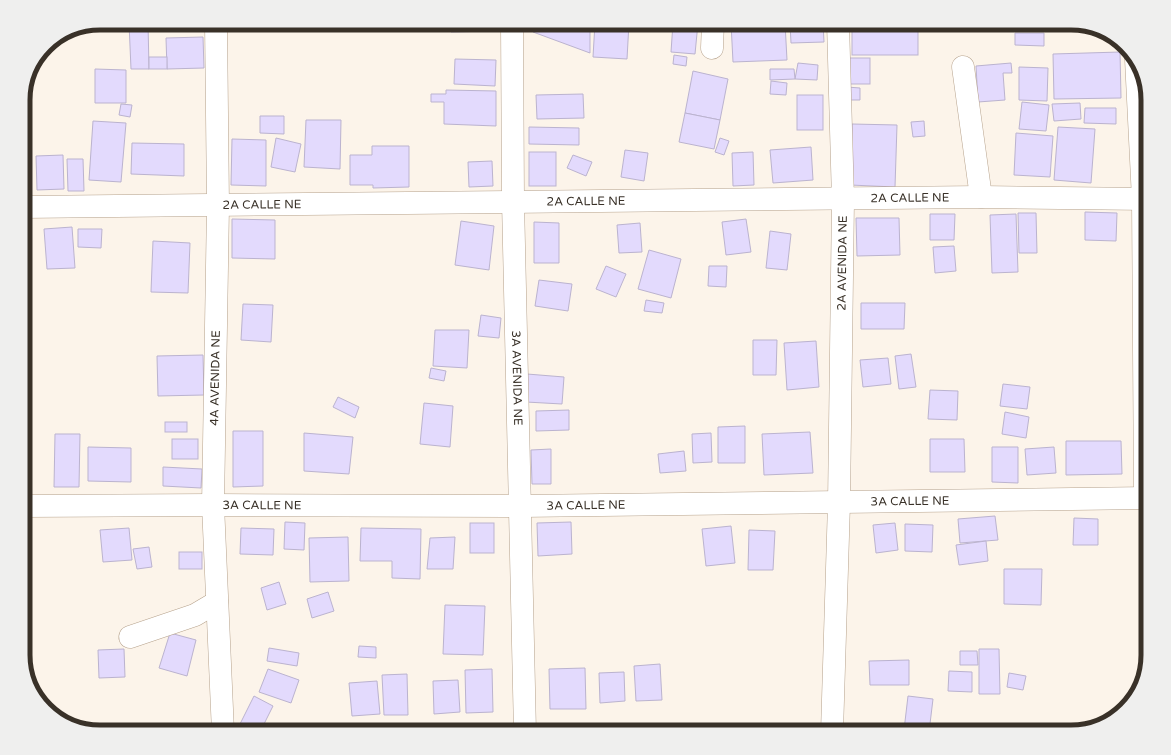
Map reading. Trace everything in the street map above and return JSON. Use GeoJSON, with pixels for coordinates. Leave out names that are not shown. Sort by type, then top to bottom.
{"type":"FeatureCollection","features":[{"type":"Feature","properties":{"kind":"street","name":"4A AVENIDA NE"},"geometry":{"type":"LineString","coordinates":[[216,30],[218,206],[213,505],[223,725]]}},
{"type":"Feature","properties":{"kind":"street","name":"3A AVENIDA NE"},"geometry":{"type":"LineString","coordinates":[[512,30],[514,201],[525,725]]}},
{"type":"Feature","properties":{"kind":"street"},"geometry":{"type":"LineString","coordinates":[[712,48],[713,30]]}},
{"type":"Feature","properties":{"kind":"street","name":"2A AVENIDA NE"},"geometry":{"type":"LineString","coordinates":[[832,725],[839,502],[843,200],[838,30]]}},
{"type":"Feature","properties":{"kind":"street"},"geometry":{"type":"LineString","coordinates":[[963,67],[982,197]]}},
{"type":"Feature","properties":{"kind":"street"},"geometry":{"type":"LineString","coordinates":[[1137,77],[1141,129]]}},
{"type":"Feature","properties":{"kind":"street","name":"2A CALLE NE"},"geometry":{"type":"LineString","coordinates":[[30,207],[218,206],[514,201],[843,200],[982,197],[1141,199]]}},
{"type":"Feature","properties":{"kind":"street","name":"3A CALLE NE"},"geometry":{"type":"LineString","coordinates":[[30,506],[521,506],[1141,498]]}},
{"type":"Feature","properties":{"kind":"street"},"geometry":{"type":"LineString","coordinates":[[130,637],[195,615],[217,602]]}},
{"type":"Feature","properties":{"kind":"building"},"geometry":{"type":"Polygon","coordinates":[[[129,30],[148,30],[149,69],[131,69],[129,30]]]}},
{"type":"Feature","properties":{"kind":"building"},"geometry":{"type":"Polygon","coordinates":[[[451,30],[492,31],[451,32],[451,30]]]}},
{"type":"Feature","properties":{"kind":"building"},"geometry":{"type":"Polygon","coordinates":[[[533,30],[590,30],[590,53],[533,32],[533,30]]]}},
{"type":"Feature","properties":{"kind":"building"},"geometry":{"type":"Polygon","coordinates":[[[595,30],[629,30],[627,59],[593,57],[595,30]]]}},
{"type":"Feature","properties":{"kind":"building"},"geometry":{"type":"Polygon","coordinates":[[[673,30],[697,30],[695,54],[671,52],[673,30]]]}},
{"type":"Feature","properties":{"kind":"building"},"geometry":{"type":"Polygon","coordinates":[[[731,30],[785,30],[787,60],[733,62],[731,30]]]}},
{"type":"Feature","properties":{"kind":"building"},"geometry":{"type":"Polygon","coordinates":[[[790,30],[823,30],[824,42],[791,43],[790,30]]]}},
{"type":"Feature","properties":{"kind":"building"},"geometry":{"type":"Polygon","coordinates":[[[852,30],[918,30],[918,55],[852,55],[852,30]]]}},
{"type":"Feature","properties":{"kind":"building"},"geometry":{"type":"Polygon","coordinates":[[[1015,33],[1044,33],[1044,46],[1015,45],[1015,33]]]}},
{"type":"Feature","properties":{"kind":"building"},"geometry":{"type":"Polygon","coordinates":[[[203,37],[204,68],[167,69],[166,38],[203,37]]]}},
{"type":"Feature","properties":{"kind":"building"},"geometry":{"type":"Polygon","coordinates":[[[1120,52],[1121,98],[1054,99],[1053,54],[1120,52]]]}},
{"type":"Feature","properties":{"kind":"building"},"geometry":{"type":"Polygon","coordinates":[[[674,55],[687,57],[686,66],[673,64],[674,55]]]}},
{"type":"Feature","properties":{"kind":"building"},"geometry":{"type":"Polygon","coordinates":[[[149,57],[167,57],[167,69],[149,69],[149,57]]]}},
{"type":"Feature","properties":{"kind":"building"},"geometry":{"type":"Polygon","coordinates":[[[846,58],[870,58],[870,84],[846,84],[846,58]]]}},
{"type":"Feature","properties":{"kind":"building"},"geometry":{"type":"Polygon","coordinates":[[[455,59],[496,60],[495,86],[454,84],[455,59]]]}},
{"type":"Feature","properties":{"kind":"building"},"geometry":{"type":"Polygon","coordinates":[[[798,63],[818,65],[817,80],[795,79],[798,63]]]}},
{"type":"Feature","properties":{"kind":"building"},"geometry":{"type":"Polygon","coordinates":[[[1011,63],[1012,73],[1003,73],[1005,100],[978,102],[976,66],[1011,63]]]}},
{"type":"Feature","properties":{"kind":"building"},"geometry":{"type":"Polygon","coordinates":[[[1019,67],[1048,68],[1047,101],[1019,100],[1019,67]]]}},
{"type":"Feature","properties":{"kind":"building"},"geometry":{"type":"Polygon","coordinates":[[[95,69],[126,70],[126,103],[95,103],[95,69]]]}},
{"type":"Feature","properties":{"kind":"building"},"geometry":{"type":"Polygon","coordinates":[[[770,69],[794,69],[795,79],[770,80],[770,69]]]}},
{"type":"Feature","properties":{"kind":"building"},"geometry":{"type":"Polygon","coordinates":[[[693,71],[728,79],[720,120],[685,113],[693,71]]]}},
{"type":"Feature","properties":{"kind":"building"},"geometry":{"type":"Polygon","coordinates":[[[771,81],[787,83],[786,95],[770,94],[771,81]]]}},
{"type":"Feature","properties":{"kind":"building"},"geometry":{"type":"Polygon","coordinates":[[[847,87],[860,88],[860,100],[847,100],[847,87]]]}},
{"type":"Feature","properties":{"kind":"building"},"geometry":{"type":"Polygon","coordinates":[[[446,90],[496,91],[496,126],[444,124],[444,102],[431,102],[431,94],[446,94],[446,90]]]}},
{"type":"Feature","properties":{"kind":"building"},"geometry":{"type":"Polygon","coordinates":[[[583,94],[584,118],[537,119],[536,95],[583,94]]]}},
{"type":"Feature","properties":{"kind":"building"},"geometry":{"type":"Polygon","coordinates":[[[797,95],[823,95],[823,130],[797,130],[797,95]]]}},
{"type":"Feature","properties":{"kind":"building"},"geometry":{"type":"Polygon","coordinates":[[[1022,102],[1049,105],[1046,131],[1019,129],[1022,102]]]}},
{"type":"Feature","properties":{"kind":"building"},"geometry":{"type":"Polygon","coordinates":[[[1080,103],[1081,119],[1054,121],[1052,104],[1080,103]]]}},
{"type":"Feature","properties":{"kind":"building"},"geometry":{"type":"Polygon","coordinates":[[[121,104],[132,105],[130,117],[119,115],[121,104]]]}},
{"type":"Feature","properties":{"kind":"building"},"geometry":{"type":"Polygon","coordinates":[[[1085,108],[1116,108],[1116,124],[1084,123],[1085,108]]]}},
{"type":"Feature","properties":{"kind":"building"},"geometry":{"type":"Polygon","coordinates":[[[685,113],[720,120],[714,149],[679,142],[685,113]]]}},
{"type":"Feature","properties":{"kind":"building"},"geometry":{"type":"Polygon","coordinates":[[[260,116],[284,116],[284,134],[260,133],[260,116]]]}},
{"type":"Feature","properties":{"kind":"building"},"geometry":{"type":"Polygon","coordinates":[[[306,120],[341,120],[340,169],[304,167],[306,120]]]}},
{"type":"Feature","properties":{"kind":"building"},"geometry":{"type":"Polygon","coordinates":[[[93,121],[126,123],[121,182],[89,180],[93,121]]]}},
{"type":"Feature","properties":{"kind":"building"},"geometry":{"type":"Polygon","coordinates":[[[924,121],[925,136],[913,137],[911,122],[924,121]]]}},
{"type":"Feature","properties":{"kind":"building"},"geometry":{"type":"Polygon","coordinates":[[[852,124],[897,125],[895,187],[850,185],[852,124]]]}},
{"type":"Feature","properties":{"kind":"building"},"geometry":{"type":"Polygon","coordinates":[[[529,127],[579,128],[579,145],[529,144],[529,127]]]}},
{"type":"Feature","properties":{"kind":"building"},"geometry":{"type":"Polygon","coordinates":[[[1058,127],[1095,129],[1091,183],[1054,180],[1058,127]]]}},
{"type":"Feature","properties":{"kind":"building"},"geometry":{"type":"Polygon","coordinates":[[[1016,133],[1053,136],[1050,177],[1014,175],[1016,133]]]}},
{"type":"Feature","properties":{"kind":"building"},"geometry":{"type":"Polygon","coordinates":[[[276,138],[301,144],[295,172],[271,167],[276,138]]]}},
{"type":"Feature","properties":{"kind":"building"},"geometry":{"type":"Polygon","coordinates":[[[720,138],[729,141],[724,155],[715,152],[720,138]]]}},
{"type":"Feature","properties":{"kind":"building"},"geometry":{"type":"Polygon","coordinates":[[[232,139],[266,140],[266,186],[231,185],[232,139]]]}},
{"type":"Feature","properties":{"kind":"building"},"geometry":{"type":"Polygon","coordinates":[[[132,143],[184,144],[184,176],[131,174],[132,143]]]}},
{"type":"Feature","properties":{"kind":"building"},"geometry":{"type":"Polygon","coordinates":[[[372,146],[409,146],[409,187],[373,188],[373,185],[350,185],[350,155],[372,155],[372,146]]]}},
{"type":"Feature","properties":{"kind":"building"},"geometry":{"type":"Polygon","coordinates":[[[811,147],[813,180],[773,183],[770,150],[811,147]]]}},
{"type":"Feature","properties":{"kind":"building"},"geometry":{"type":"Polygon","coordinates":[[[625,150],[648,153],[644,181],[621,177],[625,150]]]}},
{"type":"Feature","properties":{"kind":"building"},"geometry":{"type":"Polygon","coordinates":[[[529,152],[556,152],[556,186],[529,186],[529,152]]]}},
{"type":"Feature","properties":{"kind":"building"},"geometry":{"type":"Polygon","coordinates":[[[753,152],[754,185],[733,186],[732,153],[753,152]]]}},
{"type":"Feature","properties":{"kind":"building"},"geometry":{"type":"Polygon","coordinates":[[[63,155],[64,189],[37,190],[36,156],[63,155]]]}},
{"type":"Feature","properties":{"kind":"building"},"geometry":{"type":"Polygon","coordinates":[[[573,155],[592,162],[586,176],[567,168],[573,155]]]}},
{"type":"Feature","properties":{"kind":"building"},"geometry":{"type":"Polygon","coordinates":[[[67,159],[83,159],[84,191],[68,191],[67,159]]]}},
{"type":"Feature","properties":{"kind":"building"},"geometry":{"type":"Polygon","coordinates":[[[492,161],[493,186],[469,187],[468,162],[492,161]]]}},
{"type":"Feature","properties":{"kind":"building"},"geometry":{"type":"Polygon","coordinates":[[[1085,212],[1117,213],[1116,241],[1085,240],[1085,212]]]}},
{"type":"Feature","properties":{"kind":"building"},"geometry":{"type":"Polygon","coordinates":[[[1018,213],[1036,213],[1037,253],[1019,253],[1018,213]]]}},
{"type":"Feature","properties":{"kind":"building"},"geometry":{"type":"Polygon","coordinates":[[[930,214],[955,214],[954,240],[930,240],[930,214]]]}},
{"type":"Feature","properties":{"kind":"building"},"geometry":{"type":"Polygon","coordinates":[[[1016,214],[1018,272],[992,273],[990,215],[1016,214]]]}},
{"type":"Feature","properties":{"kind":"building"},"geometry":{"type":"Polygon","coordinates":[[[856,218],[899,218],[900,255],[857,256],[856,218]]]}},
{"type":"Feature","properties":{"kind":"building"},"geometry":{"type":"Polygon","coordinates":[[[232,219],[275,220],[275,259],[232,258],[232,219]]]}},
{"type":"Feature","properties":{"kind":"building"},"geometry":{"type":"Polygon","coordinates":[[[746,219],[751,252],[726,255],[722,222],[746,219]]]}},
{"type":"Feature","properties":{"kind":"building"},"geometry":{"type":"Polygon","coordinates":[[[461,221],[494,226],[489,270],[455,265],[461,221]]]}},
{"type":"Feature","properties":{"kind":"building"},"geometry":{"type":"Polygon","coordinates":[[[534,222],[559,223],[559,263],[534,263],[534,222]]]}},
{"type":"Feature","properties":{"kind":"building"},"geometry":{"type":"Polygon","coordinates":[[[640,223],[642,252],[619,253],[617,225],[640,223]]]}},
{"type":"Feature","properties":{"kind":"building"},"geometry":{"type":"Polygon","coordinates":[[[72,227],[75,268],[47,269],[44,229],[72,227]]]}},
{"type":"Feature","properties":{"kind":"building"},"geometry":{"type":"Polygon","coordinates":[[[78,229],[102,229],[101,248],[78,247],[78,229]]]}},
{"type":"Feature","properties":{"kind":"building"},"geometry":{"type":"Polygon","coordinates":[[[770,231],[791,234],[787,270],[766,268],[770,231]]]}},
{"type":"Feature","properties":{"kind":"building"},"geometry":{"type":"Polygon","coordinates":[[[153,241],[190,243],[188,293],[151,292],[153,241]]]}},
{"type":"Feature","properties":{"kind":"building"},"geometry":{"type":"Polygon","coordinates":[[[954,246],[956,271],[935,273],[933,247],[954,246]]]}},
{"type":"Feature","properties":{"kind":"building"},"geometry":{"type":"Polygon","coordinates":[[[649,250],[681,259],[671,298],[638,289],[649,250]]]}},
{"type":"Feature","properties":{"kind":"building"},"geometry":{"type":"Polygon","coordinates":[[[606,266],[626,274],[616,297],[596,289],[606,266]]]}},
{"type":"Feature","properties":{"kind":"building"},"geometry":{"type":"Polygon","coordinates":[[[709,266],[727,266],[726,287],[708,286],[709,266]]]}},
{"type":"Feature","properties":{"kind":"building"},"geometry":{"type":"Polygon","coordinates":[[[539,280],[572,284],[568,311],[535,306],[539,280]]]}},
{"type":"Feature","properties":{"kind":"building"},"geometry":{"type":"Polygon","coordinates":[[[646,300],[664,303],[662,313],[644,311],[646,300]]]}},
{"type":"Feature","properties":{"kind":"building"},"geometry":{"type":"Polygon","coordinates":[[[861,303],[905,303],[904,329],[861,329],[861,303]]]}},
{"type":"Feature","properties":{"kind":"building"},"geometry":{"type":"Polygon","coordinates":[[[243,304],[273,305],[271,342],[241,340],[243,304]]]}},
{"type":"Feature","properties":{"kind":"building"},"geometry":{"type":"Polygon","coordinates":[[[481,315],[501,318],[499,338],[478,336],[481,315]]]}},
{"type":"Feature","properties":{"kind":"building"},"geometry":{"type":"Polygon","coordinates":[[[435,330],[469,330],[467,368],[433,366],[435,330]]]}},
{"type":"Feature","properties":{"kind":"building"},"geometry":{"type":"Polygon","coordinates":[[[753,340],[777,340],[776,375],[753,375],[753,340]]]}},
{"type":"Feature","properties":{"kind":"building"},"geometry":{"type":"Polygon","coordinates":[[[816,341],[819,387],[787,390],[784,343],[816,341]]]}},
{"type":"Feature","properties":{"kind":"building"},"geometry":{"type":"Polygon","coordinates":[[[911,354],[916,387],[899,389],[895,356],[911,354]]]}},
{"type":"Feature","properties":{"kind":"building"},"geometry":{"type":"Polygon","coordinates":[[[203,355],[204,395],[158,396],[157,356],[203,355]]]}},
{"type":"Feature","properties":{"kind":"building"},"geometry":{"type":"Polygon","coordinates":[[[888,358],[891,384],[863,387],[860,360],[888,358]]]}},
{"type":"Feature","properties":{"kind":"building"},"geometry":{"type":"Polygon","coordinates":[[[431,368],[446,371],[444,381],[429,378],[431,368]]]}},
{"type":"Feature","properties":{"kind":"building"},"geometry":{"type":"Polygon","coordinates":[[[527,374],[564,377],[562,404],[526,402],[527,374]]]}},
{"type":"Feature","properties":{"kind":"building"},"geometry":{"type":"Polygon","coordinates":[[[1003,384],[1030,387],[1027,409],[1000,406],[1003,384]]]}},
{"type":"Feature","properties":{"kind":"building"},"geometry":{"type":"Polygon","coordinates":[[[930,390],[958,391],[957,420],[928,419],[930,390]]]}},
{"type":"Feature","properties":{"kind":"building"},"geometry":{"type":"Polygon","coordinates":[[[338,397],[359,407],[355,418],[333,407],[338,397]]]}},
{"type":"Feature","properties":{"kind":"building"},"geometry":{"type":"Polygon","coordinates":[[[424,403],[453,406],[450,447],[420,444],[424,403]]]}},
{"type":"Feature","properties":{"kind":"building"},"geometry":{"type":"Polygon","coordinates":[[[569,410],[569,430],[536,431],[536,411],[569,410]]]}},
{"type":"Feature","properties":{"kind":"building"},"geometry":{"type":"Polygon","coordinates":[[[1005,412],[1029,417],[1026,438],[1002,434],[1005,412]]]}},
{"type":"Feature","properties":{"kind":"building"},"geometry":{"type":"Polygon","coordinates":[[[165,422],[187,422],[187,432],[165,432],[165,422]]]}},
{"type":"Feature","properties":{"kind":"building"},"geometry":{"type":"Polygon","coordinates":[[[745,426],[745,463],[718,463],[718,427],[745,426]]]}},
{"type":"Feature","properties":{"kind":"building"},"geometry":{"type":"Polygon","coordinates":[[[233,431],[263,431],[263,486],[233,487],[233,431]]]}},
{"type":"Feature","properties":{"kind":"building"},"geometry":{"type":"Polygon","coordinates":[[[810,432],[813,473],[764,475],[762,434],[810,432]]]}},
{"type":"Feature","properties":{"kind":"building"},"geometry":{"type":"Polygon","coordinates":[[[304,433],[353,437],[349,474],[304,471],[304,433]]]}},
{"type":"Feature","properties":{"kind":"building"},"geometry":{"type":"Polygon","coordinates":[[[711,433],[712,462],[693,463],[692,434],[711,433]]]}},
{"type":"Feature","properties":{"kind":"building"},"geometry":{"type":"Polygon","coordinates":[[[55,434],[80,434],[79,487],[54,487],[55,434]]]}},
{"type":"Feature","properties":{"kind":"building"},"geometry":{"type":"Polygon","coordinates":[[[172,439],[198,439],[198,459],[172,459],[172,439]]]}},
{"type":"Feature","properties":{"kind":"building"},"geometry":{"type":"Polygon","coordinates":[[[930,439],[964,439],[965,472],[930,472],[930,439]]]}},
{"type":"Feature","properties":{"kind":"building"},"geometry":{"type":"Polygon","coordinates":[[[1066,441],[1121,441],[1122,474],[1066,475],[1066,441]]]}},
{"type":"Feature","properties":{"kind":"building"},"geometry":{"type":"Polygon","coordinates":[[[88,447],[131,448],[131,482],[88,481],[88,447]]]}},
{"type":"Feature","properties":{"kind":"building"},"geometry":{"type":"Polygon","coordinates":[[[992,447],[1018,447],[1018,483],[992,482],[992,447]]]}},
{"type":"Feature","properties":{"kind":"building"},"geometry":{"type":"Polygon","coordinates":[[[1054,447],[1056,473],[1027,475],[1025,449],[1054,447]]]}},
{"type":"Feature","properties":{"kind":"building"},"geometry":{"type":"Polygon","coordinates":[[[551,449],[551,484],[532,484],[531,450],[551,449]]]}},
{"type":"Feature","properties":{"kind":"building"},"geometry":{"type":"Polygon","coordinates":[[[684,451],[686,471],[660,473],[658,454],[684,451]]]}},
{"type":"Feature","properties":{"kind":"building"},"geometry":{"type":"Polygon","coordinates":[[[163,467],[202,469],[201,488],[163,486],[163,467]]]}},
{"type":"Feature","properties":{"kind":"building"},"geometry":{"type":"Polygon","coordinates":[[[995,516],[998,540],[960,543],[958,519],[995,516]]]}},
{"type":"Feature","properties":{"kind":"building"},"geometry":{"type":"Polygon","coordinates":[[[1074,518],[1098,519],[1098,545],[1073,545],[1074,518]]]}},
{"type":"Feature","properties":{"kind":"building"},"geometry":{"type":"Polygon","coordinates":[[[285,522],[305,523],[304,550],[284,549],[285,522]]]}},
{"type":"Feature","properties":{"kind":"building"},"geometry":{"type":"Polygon","coordinates":[[[571,522],[572,554],[538,556],[537,523],[571,522]]]}},
{"type":"Feature","properties":{"kind":"building"},"geometry":{"type":"Polygon","coordinates":[[[470,523],[494,523],[494,553],[470,553],[470,523]]]}},
{"type":"Feature","properties":{"kind":"building"},"geometry":{"type":"Polygon","coordinates":[[[895,523],[898,550],[876,553],[873,525],[895,523]]]}},
{"type":"Feature","properties":{"kind":"building"},"geometry":{"type":"Polygon","coordinates":[[[905,524],[933,525],[932,552],[905,551],[905,524]]]}},
{"type":"Feature","properties":{"kind":"building"},"geometry":{"type":"Polygon","coordinates":[[[731,526],[735,563],[706,566],[702,529],[731,526]]]}},
{"type":"Feature","properties":{"kind":"building"},"geometry":{"type":"Polygon","coordinates":[[[129,528],[132,560],[103,562],[100,530],[129,528]]]}},
{"type":"Feature","properties":{"kind":"building"},"geometry":{"type":"Polygon","coordinates":[[[241,528],[274,529],[273,555],[240,554],[241,528]]]}},
{"type":"Feature","properties":{"kind":"building"},"geometry":{"type":"Polygon","coordinates":[[[361,528],[421,529],[420,579],[392,578],[392,561],[360,561],[361,528]]]}},
{"type":"Feature","properties":{"kind":"building"},"geometry":{"type":"Polygon","coordinates":[[[749,530],[775,531],[773,570],[748,570],[749,530]]]}},
{"type":"Feature","properties":{"kind":"building"},"geometry":{"type":"Polygon","coordinates":[[[348,537],[349,581],[310,582],[309,538],[348,537]]]}},
{"type":"Feature","properties":{"kind":"building"},"geometry":{"type":"Polygon","coordinates":[[[455,537],[453,569],[427,569],[430,538],[455,537]]]}},
{"type":"Feature","properties":{"kind":"building"},"geometry":{"type":"Polygon","coordinates":[[[986,541],[988,561],[959,565],[956,545],[986,541]]]}},
{"type":"Feature","properties":{"kind":"building"},"geometry":{"type":"Polygon","coordinates":[[[149,547],[152,567],[137,569],[133,549],[149,547]]]}},
{"type":"Feature","properties":{"kind":"building"},"geometry":{"type":"Polygon","coordinates":[[[179,552],[202,552],[202,569],[179,569],[179,552]]]}},
{"type":"Feature","properties":{"kind":"building"},"geometry":{"type":"Polygon","coordinates":[[[1004,569],[1042,569],[1041,605],[1004,604],[1004,569]]]}},
{"type":"Feature","properties":{"kind":"building"},"geometry":{"type":"Polygon","coordinates":[[[279,582],[286,604],[267,610],[261,588],[279,582]]]}},
{"type":"Feature","properties":{"kind":"building"},"geometry":{"type":"Polygon","coordinates":[[[328,592],[334,611],[312,618],[307,599],[328,592]]]}},
{"type":"Feature","properties":{"kind":"building"},"geometry":{"type":"Polygon","coordinates":[[[445,605],[485,606],[483,655],[443,654],[445,605]]]}},
{"type":"Feature","properties":{"kind":"building"},"geometry":{"type":"Polygon","coordinates":[[[170,633],[196,640],[187,676],[159,668],[170,633]]]}},
{"type":"Feature","properties":{"kind":"building"},"geometry":{"type":"Polygon","coordinates":[[[359,646],[376,647],[376,658],[358,657],[359,646]]]}},
{"type":"Feature","properties":{"kind":"building"},"geometry":{"type":"Polygon","coordinates":[[[269,648],[299,653],[297,666],[267,661],[269,648]]]}},
{"type":"Feature","properties":{"kind":"building"},"geometry":{"type":"Polygon","coordinates":[[[124,649],[125,677],[99,678],[98,650],[124,649]]]}},
{"type":"Feature","properties":{"kind":"building"},"geometry":{"type":"Polygon","coordinates":[[[979,649],[999,649],[1000,694],[979,694],[979,649]]]}},
{"type":"Feature","properties":{"kind":"building"},"geometry":{"type":"Polygon","coordinates":[[[960,651],[977,651],[978,665],[960,665],[960,651]]]}},
{"type":"Feature","properties":{"kind":"building"},"geometry":{"type":"Polygon","coordinates":[[[909,660],[909,685],[870,685],[869,661],[909,660]]]}},
{"type":"Feature","properties":{"kind":"building"},"geometry":{"type":"Polygon","coordinates":[[[660,664],[662,700],[636,701],[634,666],[660,664]]]}},
{"type":"Feature","properties":{"kind":"building"},"geometry":{"type":"Polygon","coordinates":[[[585,668],[586,709],[550,709],[549,669],[585,668]]]}},
{"type":"Feature","properties":{"kind":"building"},"geometry":{"type":"Polygon","coordinates":[[[268,669],[299,680],[291,703],[259,692],[268,669]]]}},
{"type":"Feature","properties":{"kind":"building"},"geometry":{"type":"Polygon","coordinates":[[[492,669],[493,712],[466,713],[465,670],[492,669]]]}},
{"type":"Feature","properties":{"kind":"building"},"geometry":{"type":"Polygon","coordinates":[[[949,671],[972,672],[972,692],[948,691],[949,671]]]}},
{"type":"Feature","properties":{"kind":"building"},"geometry":{"type":"Polygon","coordinates":[[[624,672],[625,701],[600,703],[599,673],[624,672]]]}},
{"type":"Feature","properties":{"kind":"building"},"geometry":{"type":"Polygon","coordinates":[[[1009,673],[1026,676],[1023,690],[1007,687],[1009,673]]]}},
{"type":"Feature","properties":{"kind":"building"},"geometry":{"type":"Polygon","coordinates":[[[407,674],[408,715],[384,715],[382,675],[407,674]]]}},
{"type":"Feature","properties":{"kind":"building"},"geometry":{"type":"Polygon","coordinates":[[[458,680],[460,712],[434,714],[433,681],[458,680]]]}},
{"type":"Feature","properties":{"kind":"building"},"geometry":{"type":"Polygon","coordinates":[[[377,681],[380,714],[352,716],[349,683],[377,681]]]}},
{"type":"Feature","properties":{"kind":"building"},"geometry":{"type":"Polygon","coordinates":[[[254,696],[273,706],[264,725],[240,725],[254,696]]]}},
{"type":"Feature","properties":{"kind":"building"},"geometry":{"type":"Polygon","coordinates":[[[908,696],[933,699],[930,725],[905,725],[908,696]]]}}]}
